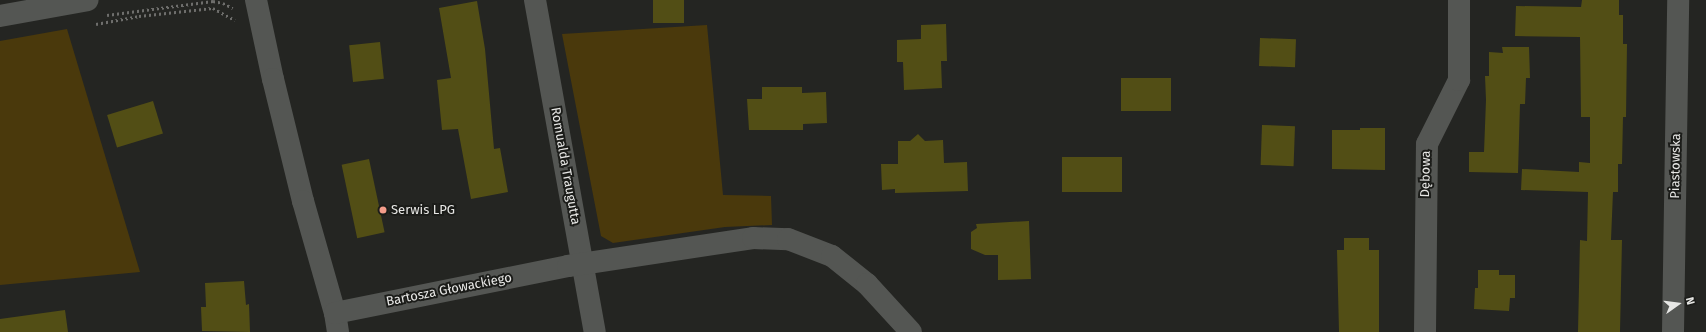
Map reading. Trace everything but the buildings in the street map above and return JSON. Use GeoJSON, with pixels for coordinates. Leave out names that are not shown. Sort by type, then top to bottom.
{"type":"FeatureCollection","features":[{"type":"Feature","properties":{"kind":"street"},"geometry":{"type":"LineString","coordinates":[[0,16],[88,0]]}},
{"type":"Feature","properties":{"kind":"street","name":"Romualda Traugutta"},"geometry":{"type":"LineString","coordinates":[[535,0],[595,332]]}},
{"type":"Feature","properties":{"kind":"street","name":"Dębowa"},"geometry":{"type":"LineString","coordinates":[[1425,332],[1427,144],[1459,80],[1459,0]]}},
{"type":"Feature","properties":{"kind":"street","name":"Piastowska"},"geometry":{"type":"LineString","coordinates":[[1673,332],[1678,0]]}},
{"type":"Feature","properties":{"kind":"street"},"geometry":{"type":"LineString","coordinates":[[258,11],[272,79],[303,201],[337,322]]}},
{"type":"Feature","properties":{"kind":"street","name":"Bartosza Głowackiego"},"geometry":{"type":"LineString","coordinates":[[337,322],[583,264],[753,238],[788,239],[832,256],[867,284],[911,332]]}},
{"type":"Feature","properties":{"kind":"path"},"geometry":{"type":"LineString","coordinates":[[105,15],[213,1],[223,2],[242,15],[258,11]]}},
{"type":"Feature","properties":{"kind":"path"},"geometry":{"type":"LineString","coordinates":[[88,25],[139,16],[213,8],[218,9],[238,22],[246,24],[258,11]]}},
{"type":"Feature","properties":{"kind":"shaded area"},"geometry":{"type":"Polygon","coordinates":[[[707,25],[723,195],[771,196],[772,225],[725,227],[613,243],[601,236],[562,34],[707,25]]]}},
{"type":"Feature","properties":{"kind":"shaded area"},"geometry":{"type":"Polygon","coordinates":[[[67,29],[140,272],[0,285],[0,41],[67,29]]]}},
{"type":"Feature","properties":{"kind":"place","name":"Serwis LPG"},"geometry":{"type":"Point","coordinates":[383,210]}}]}
